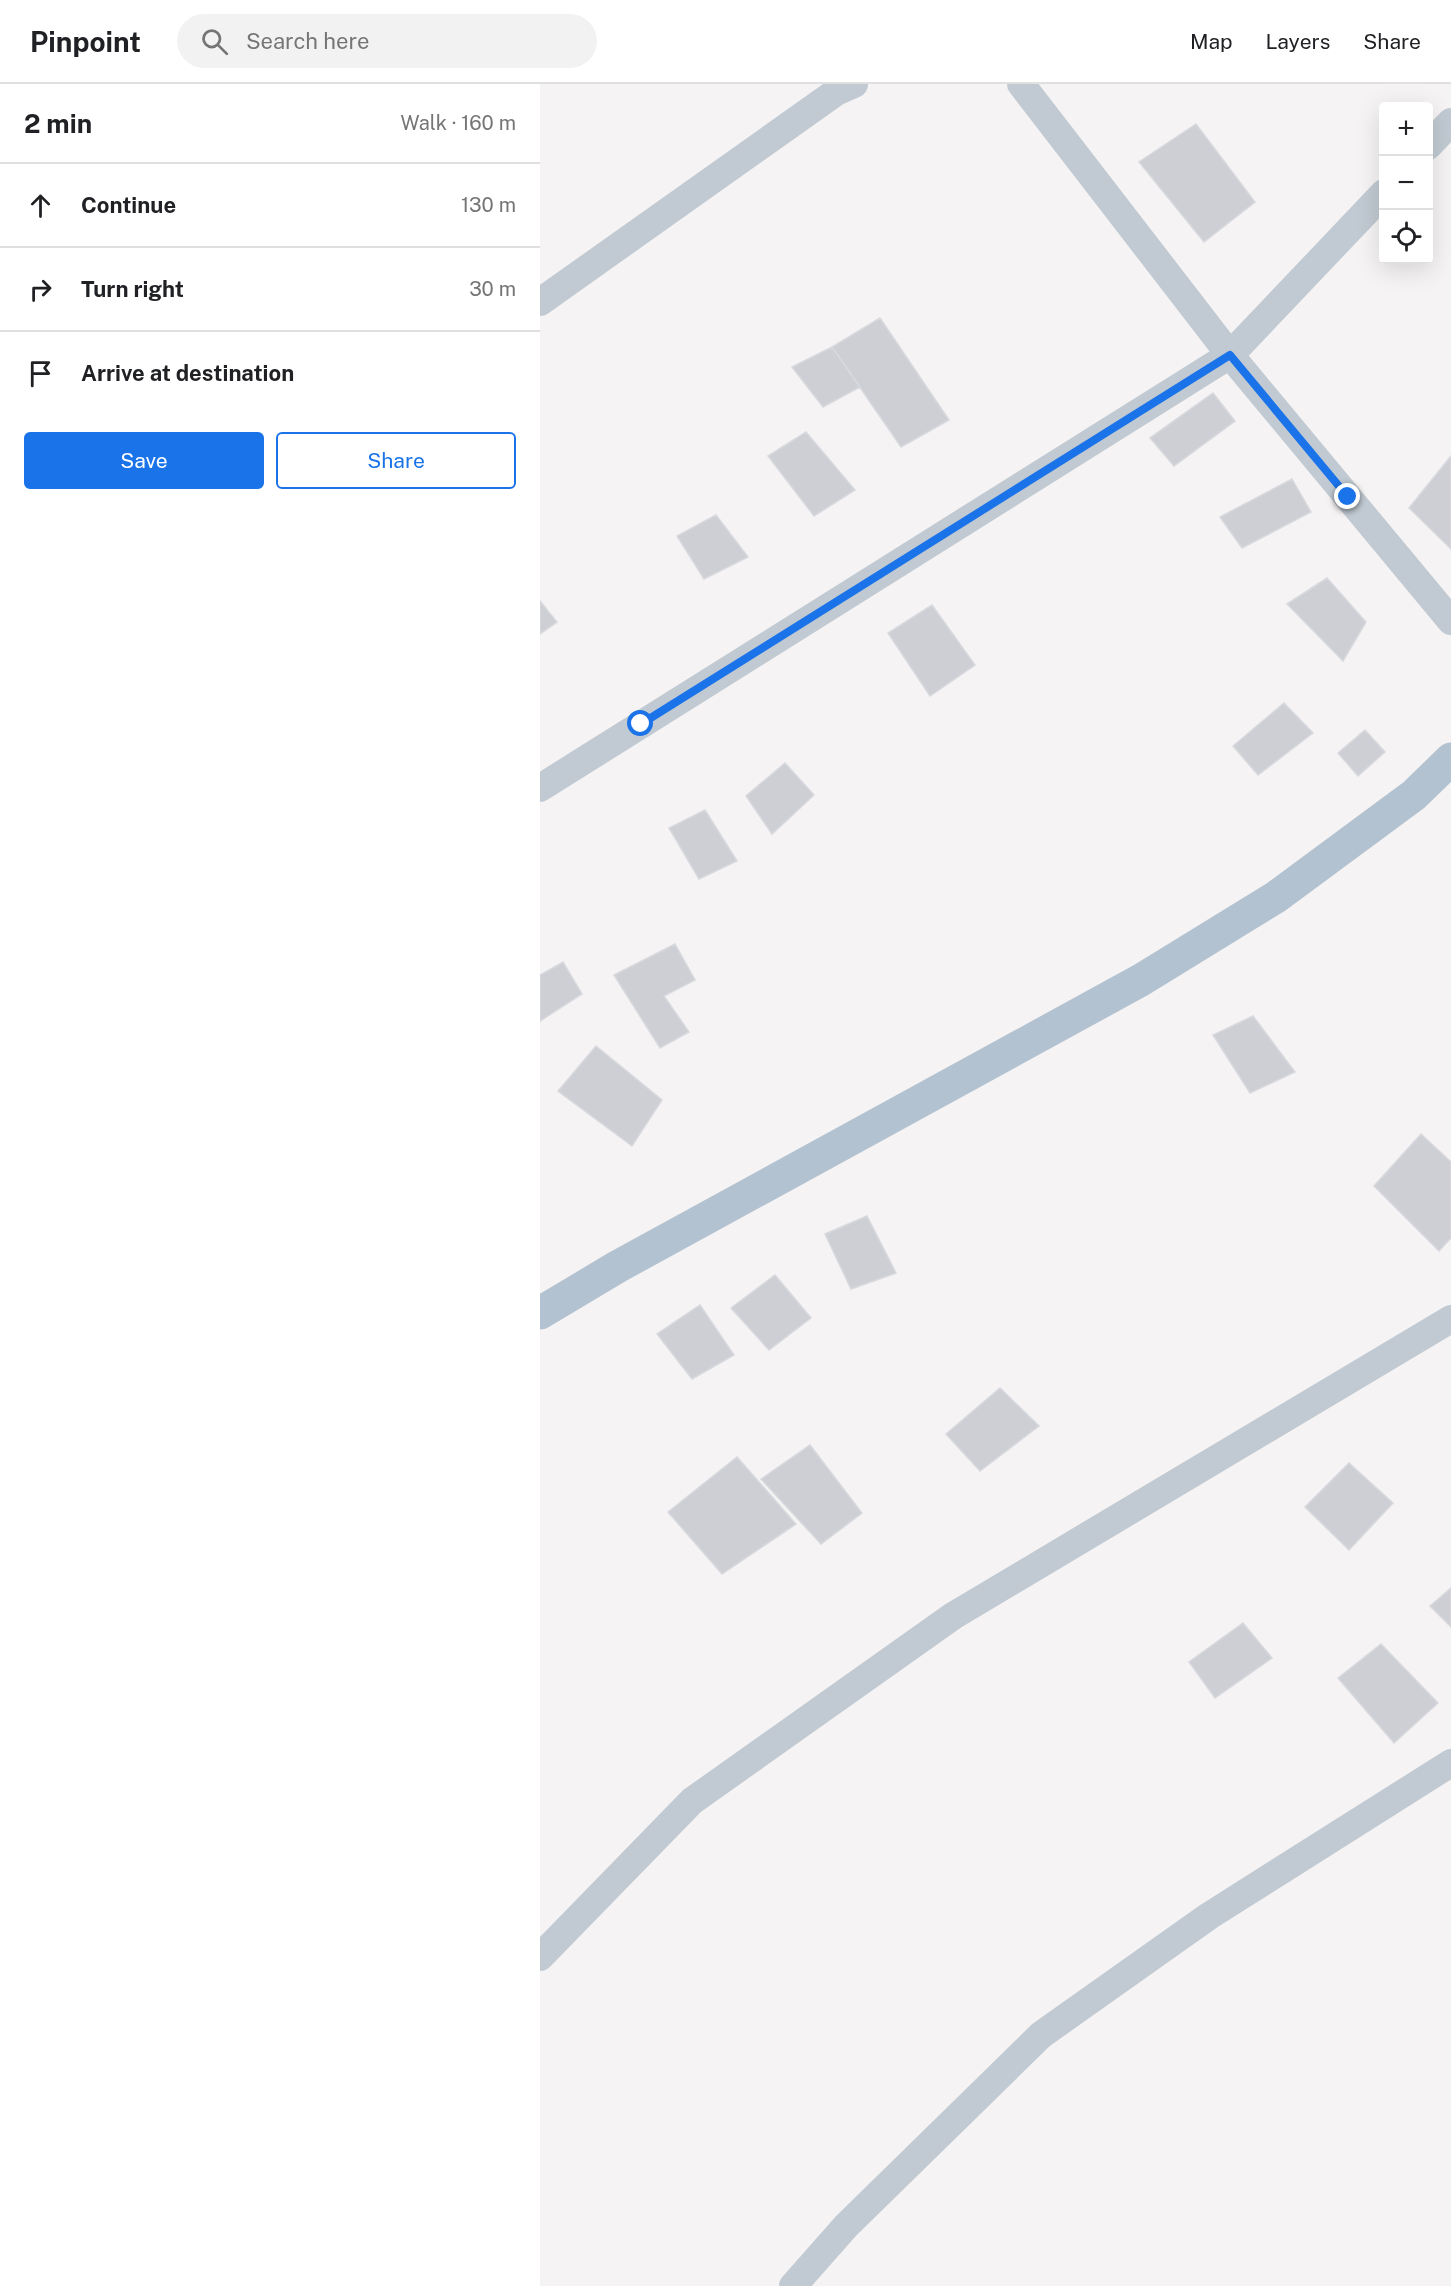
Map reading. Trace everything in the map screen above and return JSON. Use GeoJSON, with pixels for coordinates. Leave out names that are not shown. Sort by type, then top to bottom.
{"type":"FeatureCollection","features":[{"type":"Feature","properties":{"kind":"main road"},"geometry":{"type":"LineString","coordinates":[[540,1313],[617,1267],[1141,980],[1276,897],[1414,795],[1451,759]]}},
{"type":"Feature","properties":{"kind":"street"},"geometry":{"type":"LineString","coordinates":[[540,302],[836,92],[854,84]]}},
{"type":"Feature","properties":{"kind":"street"},"geometry":{"type":"LineString","coordinates":[[1021,84],[1230,355],[1451,621]]}},
{"type":"Feature","properties":{"kind":"street"},"geometry":{"type":"LineString","coordinates":[[1433,141],[1451,122]]}},
{"type":"Feature","properties":{"kind":"street"},"geometry":{"type":"LineString","coordinates":[[540,788],[1230,355],[1379,197]]}},
{"type":"Feature","properties":{"kind":"street"},"geometry":{"type":"LineString","coordinates":[[540,1957],[692,1801],[953,1616],[1451,1319]]}},
{"type":"Feature","properties":{"kind":"street"},"geometry":{"type":"LineString","coordinates":[[793,2286],[846,2226],[1041,2036],[1209,1916],[1451,1762]]}},
{"type":"Feature","properties":{"kind":"building"},"geometry":{"type":"Polygon","coordinates":[[[1196,124],[1255,202],[1204,242],[1139,162],[1196,124]]]}},
{"type":"Feature","properties":{"kind":"building"},"geometry":{"type":"Polygon","coordinates":[[[880,318],[949,420],[901,447],[832,347],[880,318]]]}},
{"type":"Feature","properties":{"kind":"building"},"geometry":{"type":"Polygon","coordinates":[[[832,347],[860,387],[823,407],[792,367],[832,347]]]}},
{"type":"Feature","properties":{"kind":"building"},"geometry":{"type":"Polygon","coordinates":[[[1213,393],[1235,421],[1174,466],[1150,438],[1213,393]]]}},
{"type":"Feature","properties":{"kind":"building"},"geometry":{"type":"Polygon","coordinates":[[[806,432],[855,490],[814,516],[768,456],[806,432]]]}},
{"type":"Feature","properties":{"kind":"building"},"geometry":{"type":"Polygon","coordinates":[[[1451,456],[1451,549],[1409,508],[1451,456]]]}},
{"type":"Feature","properties":{"kind":"building"},"geometry":{"type":"Polygon","coordinates":[[[1292,479],[1311,512],[1242,548],[1220,517],[1292,479]]]}},
{"type":"Feature","properties":{"kind":"building"},"geometry":{"type":"Polygon","coordinates":[[[716,515],[748,557],[704,579],[677,536],[716,515]]]}},
{"type":"Feature","properties":{"kind":"building"},"geometry":{"type":"Polygon","coordinates":[[[1327,578],[1366,622],[1343,661],[1287,604],[1327,578]]]}},
{"type":"Feature","properties":{"kind":"building"},"geometry":{"type":"Polygon","coordinates":[[[540,601],[557,622],[540,634],[540,601]]]}},
{"type":"Feature","properties":{"kind":"building"},"geometry":{"type":"Polygon","coordinates":[[[932,605],[975,665],[930,696],[888,633],[932,605]]]}},
{"type":"Feature","properties":{"kind":"building"},"geometry":{"type":"Polygon","coordinates":[[[1284,703],[1313,733],[1258,775],[1233,746],[1284,703]]]}},
{"type":"Feature","properties":{"kind":"building"},"geometry":{"type":"Polygon","coordinates":[[[1365,730],[1385,752],[1358,776],[1338,753],[1365,730]]]}},
{"type":"Feature","properties":{"kind":"building"},"geometry":{"type":"Polygon","coordinates":[[[785,763],[814,795],[772,834],[746,796],[785,763]]]}},
{"type":"Feature","properties":{"kind":"building"},"geometry":{"type":"Polygon","coordinates":[[[705,810],[737,861],[699,879],[669,828],[705,810]]]}},
{"type":"Feature","properties":{"kind":"building"},"geometry":{"type":"Polygon","coordinates":[[[675,944],[695,980],[664,996],[689,1032],[660,1048],[614,975],[675,944]]]}},
{"type":"Feature","properties":{"kind":"building"},"geometry":{"type":"Polygon","coordinates":[[[563,962],[582,994],[540,1021],[540,975],[563,962]]]}},
{"type":"Feature","properties":{"kind":"building"},"geometry":{"type":"Polygon","coordinates":[[[1253,1016],[1295,1072],[1250,1093],[1213,1035],[1253,1016]]]}},
{"type":"Feature","properties":{"kind":"building"},"geometry":{"type":"Polygon","coordinates":[[[596,1046],[662,1100],[632,1146],[558,1091],[596,1046]]]}},
{"type":"Feature","properties":{"kind":"building"},"geometry":{"type":"Polygon","coordinates":[[[1421,1134],[1451,1162],[1451,1238],[1439,1251],[1374,1186],[1421,1134]]]}},
{"type":"Feature","properties":{"kind":"building"},"geometry":{"type":"Polygon","coordinates":[[[867,1216],[896,1273],[851,1289],[825,1234],[867,1216]]]}},
{"type":"Feature","properties":{"kind":"building"},"geometry":{"type":"Polygon","coordinates":[[[775,1275],[811,1318],[769,1350],[731,1308],[775,1275]]]}},
{"type":"Feature","properties":{"kind":"building"},"geometry":{"type":"Polygon","coordinates":[[[700,1305],[734,1355],[692,1379],[657,1334],[700,1305]]]}},
{"type":"Feature","properties":{"kind":"building"},"geometry":{"type":"Polygon","coordinates":[[[1000,1388],[1039,1426],[980,1471],[946,1434],[1000,1388]]]}},
{"type":"Feature","properties":{"kind":"building"},"geometry":{"type":"Polygon","coordinates":[[[810,1445],[862,1513],[821,1544],[761,1479],[810,1445]]]}},
{"type":"Feature","properties":{"kind":"building"},"geometry":{"type":"Polygon","coordinates":[[[737,1457],[796,1524],[722,1574],[668,1512],[737,1457]]]}},
{"type":"Feature","properties":{"kind":"building"},"geometry":{"type":"Polygon","coordinates":[[[1349,1463],[1393,1503],[1349,1550],[1305,1507],[1349,1463]]]}},
{"type":"Feature","properties":{"kind":"building"},"geometry":{"type":"Polygon","coordinates":[[[1451,1588],[1451,1627],[1430,1606],[1451,1588]]]}},
{"type":"Feature","properties":{"kind":"building"},"geometry":{"type":"Polygon","coordinates":[[[1243,1623],[1272,1658],[1215,1698],[1189,1662],[1243,1623]]]}},
{"type":"Feature","properties":{"kind":"building"},"geometry":{"type":"Polygon","coordinates":[[[1381,1644],[1438,1703],[1394,1743],[1338,1678],[1381,1644]]]}},
{"type":"Feature","properties":{"kind":"route"},"geometry":{"type":"LineString","coordinates":[[641,724],[1230,355],[1348,497]]}}]}
